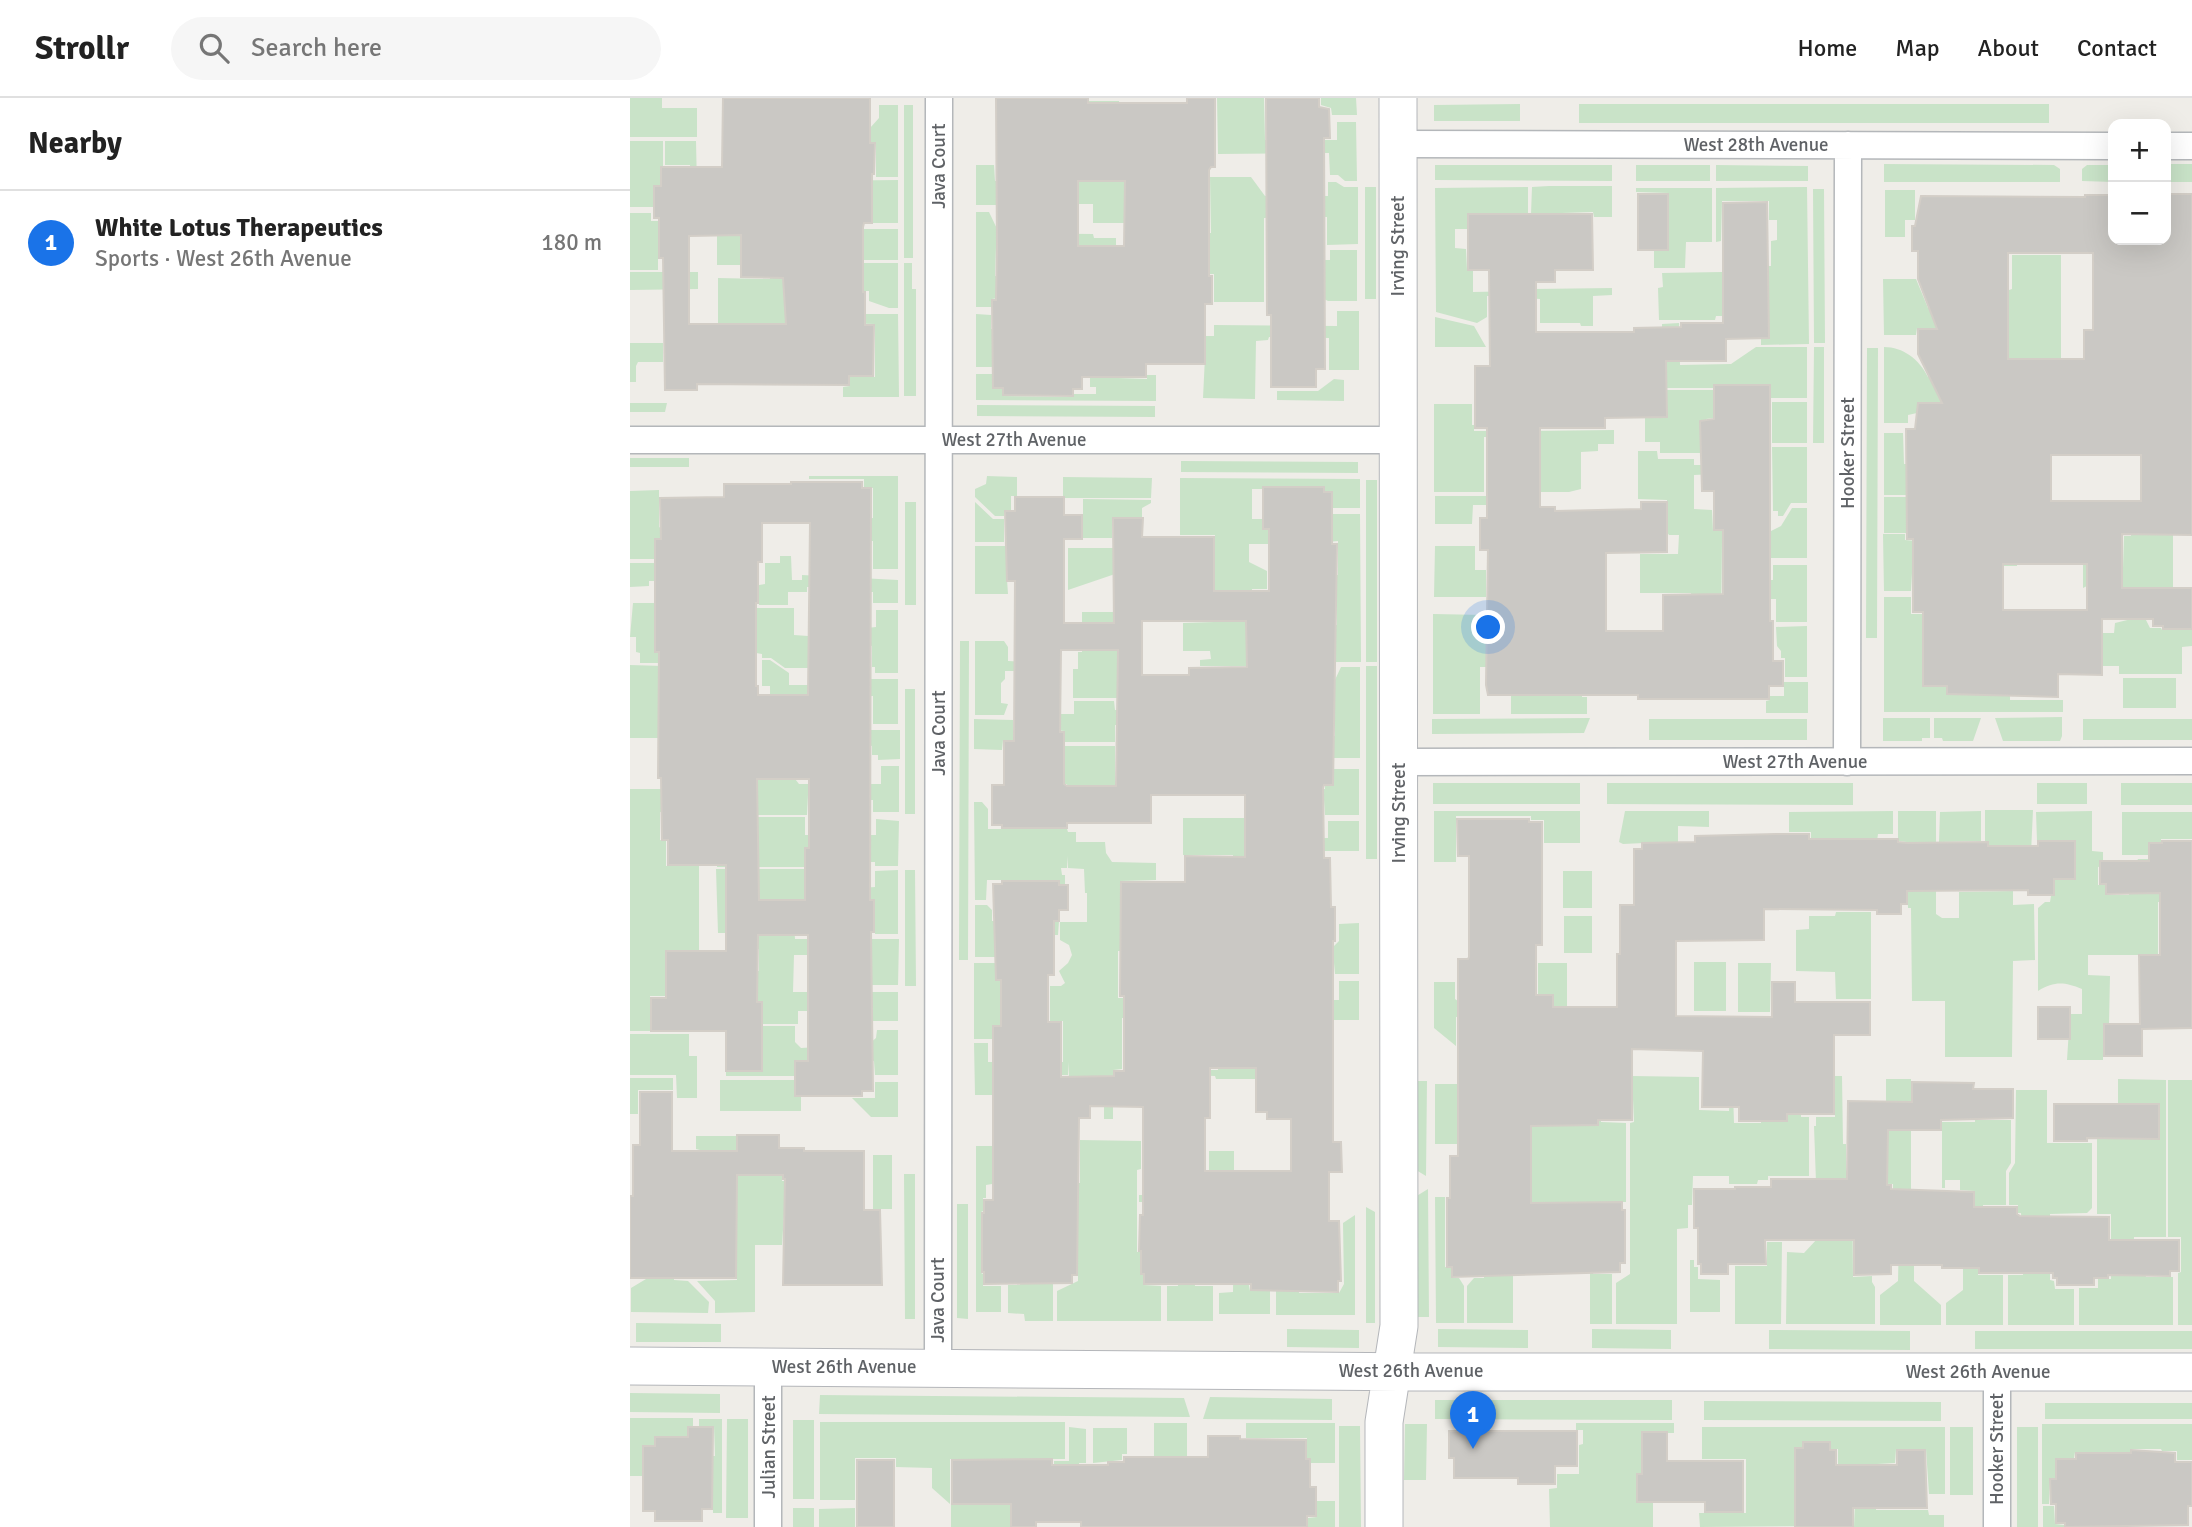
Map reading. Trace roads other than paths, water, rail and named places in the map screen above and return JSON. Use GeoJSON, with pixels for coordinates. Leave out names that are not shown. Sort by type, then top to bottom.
{"type":"FeatureCollection","features":[{"type":"Feature","properties":{"kind":"street","name":"Java Court"},"geometry":{"type":"LineString","coordinates":[[938,1368],[939,98]]}},
{"type":"Feature","properties":{"kind":"street","name":"Irving Street"},"geometry":{"type":"LineString","coordinates":[[1384,1527],[1384,1422],[1399,1326],[1398,98]]}},
{"type":"Feature","properties":{"kind":"street","name":"West 28th Avenue"},"geometry":{"type":"LineString","coordinates":[[1398,144],[2108,146]]}},
{"type":"Feature","properties":{"kind":"street","name":"Hooker Street"},"geometry":{"type":"LineString","coordinates":[[1847,762],[1848,145]]}},
{"type":"Feature","properties":{"kind":"street"},"geometry":{"type":"LineString","coordinates":[[2171,146],[2192,146]]}},
{"type":"Feature","properties":{"kind":"street","name":"West 27th Avenue"},"geometry":{"type":"LineString","coordinates":[[630,440],[1399,440]]}},
{"type":"Feature","properties":{"kind":"street","name":"West 27th Avenue"},"geometry":{"type":"LineString","coordinates":[[1399,762],[2192,761]]}},
{"type":"Feature","properties":{"kind":"street","name":"West 26th Avenue"},"geometry":{"type":"LineString","coordinates":[[630,1366],[2192,1372]]}},
{"type":"Feature","properties":{"kind":"street","name":"Julian Street"},"geometry":{"type":"LineString","coordinates":[[768,1367],[768,1527]]}},
{"type":"Feature","properties":{"kind":"street","name":"Hooker Street"},"geometry":{"type":"LineString","coordinates":[[1997,1372],[1997,1527]]}},
{"type":"Feature","properties":{"kind":"place","name":"White Lotus Therapeutics"},"geometry":{"type":"Point","coordinates":[1473,1449]}}]}
